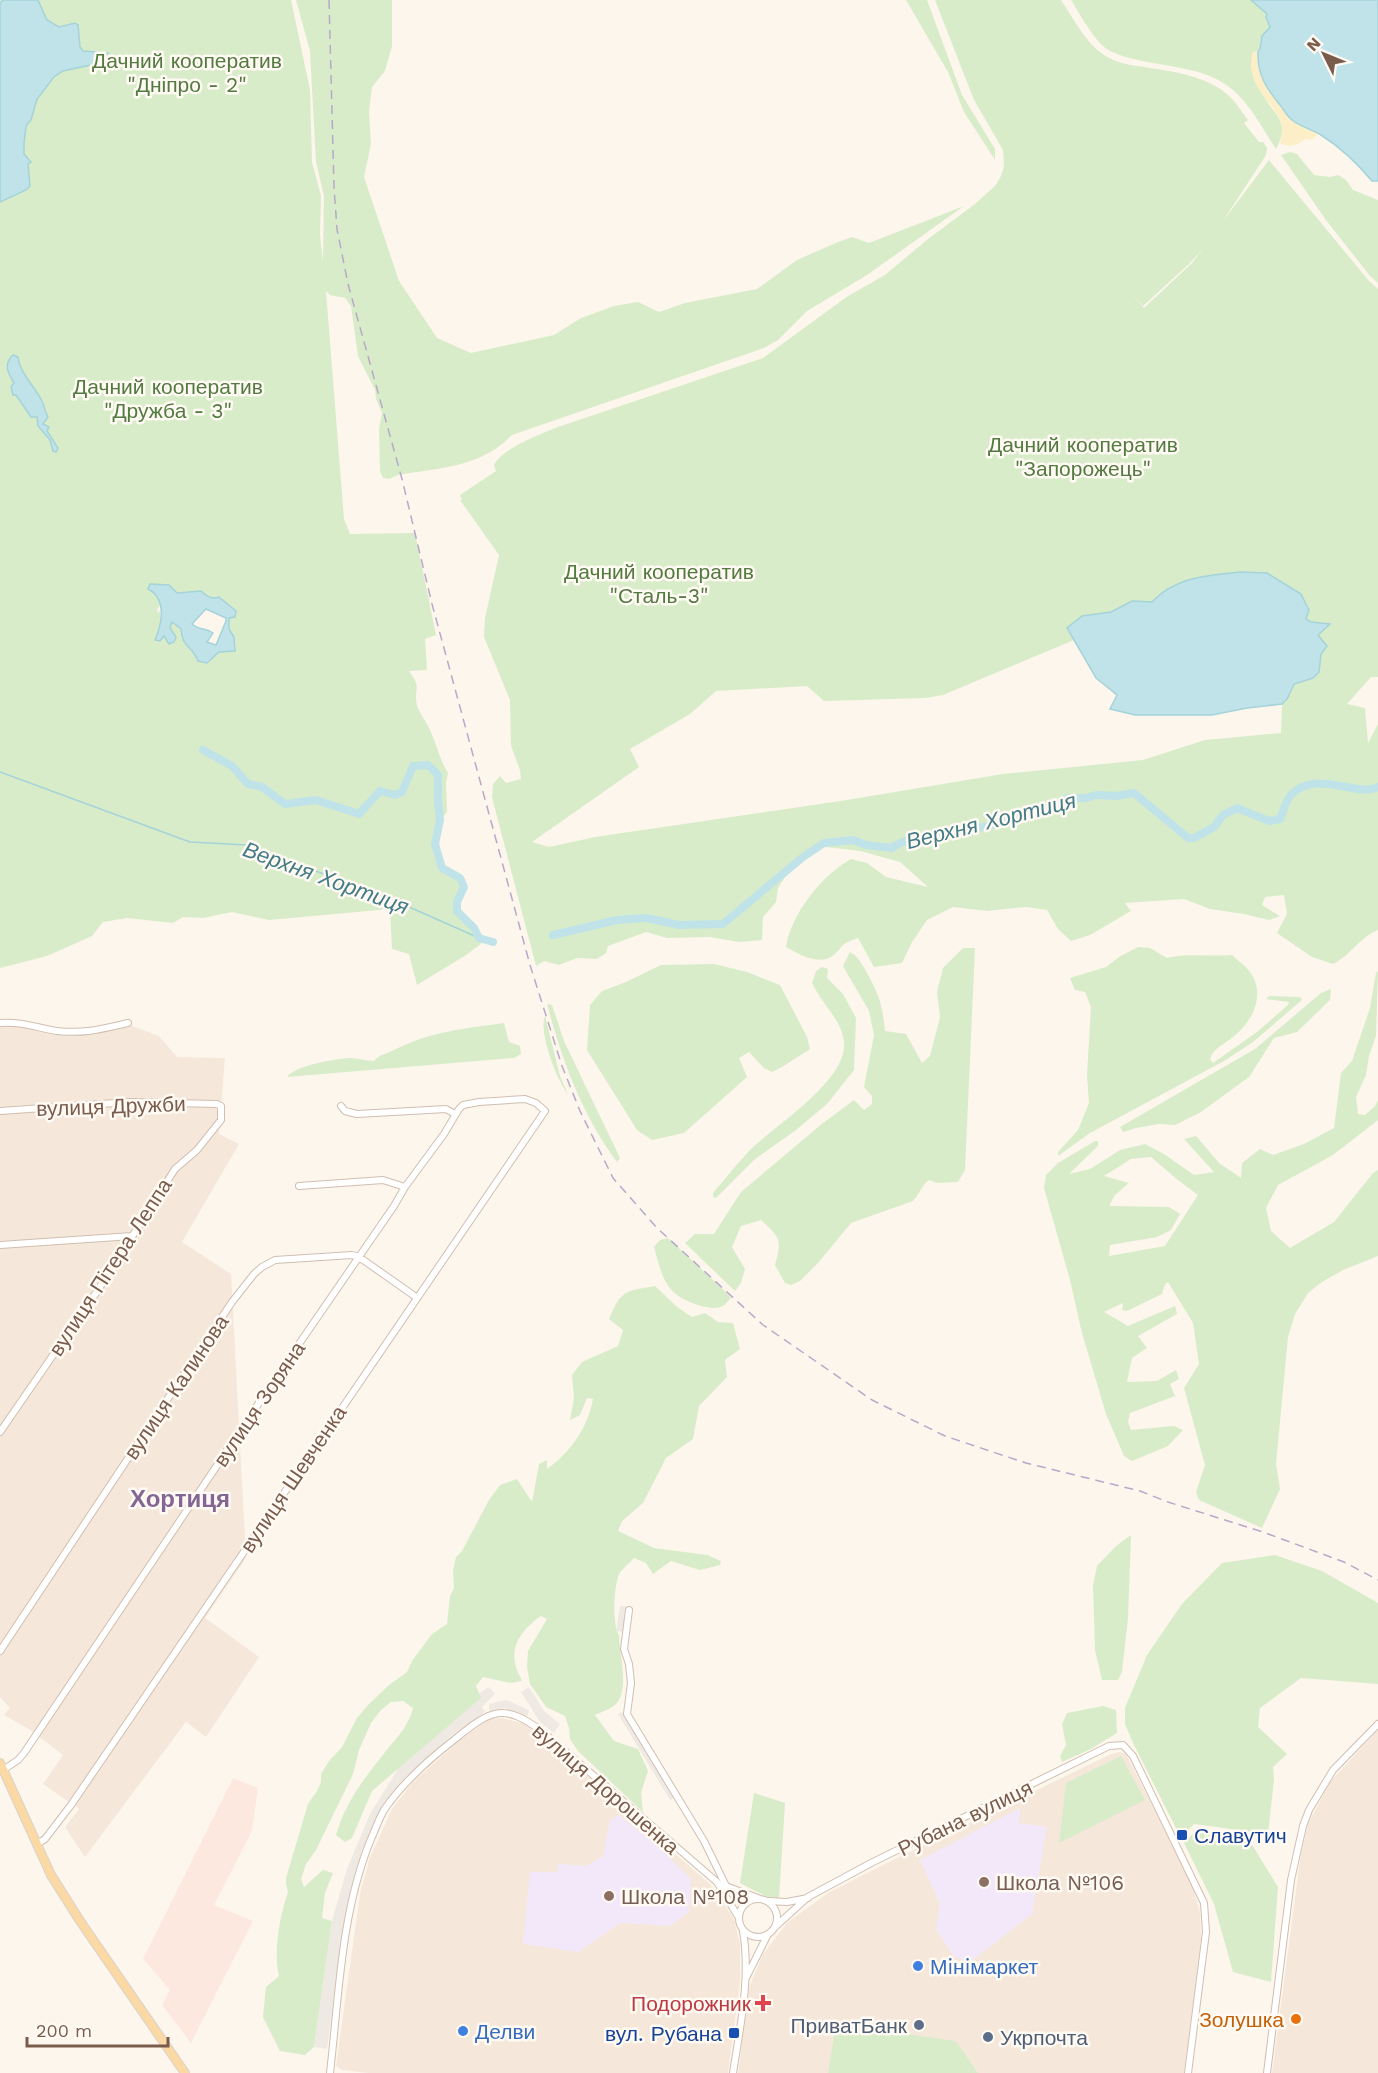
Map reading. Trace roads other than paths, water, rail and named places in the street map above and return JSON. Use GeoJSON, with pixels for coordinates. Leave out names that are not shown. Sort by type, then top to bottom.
{"type":"FeatureCollection","features":[{"type":"Feature","properties":{"kind":"main road"},"geometry":{"type":"LineString","coordinates":[[2,1767],[51,1875],[184,2073]]}},
{"type":"Feature","properties":{"kind":"street"},"geometry":{"type":"LineString","coordinates":[[0,1023],[28,1024],[55,1030],[87,1032],[128,1023]]}},
{"type":"Feature","properties":{"kind":"street","name":"вулиця Шевченка"},"geometry":{"type":"LineString","coordinates":[[37,1845],[45,1839],[71,1805],[545,1111],[536,1103],[525,1099],[471,1103],[463,1105],[455,1114]]}},
{"type":"Feature","properties":{"kind":"street","name":"вулиця Дружби"},"geometry":{"type":"LineString","coordinates":[[0,1111],[130,1102],[217,1104],[222,1107]]}},
{"type":"Feature","properties":{"kind":"street"},"geometry":{"type":"LineString","coordinates":[[341,1106],[345,1111],[357,1114],[446,1109],[455,1114]]}},
{"type":"Feature","properties":{"kind":"street","name":"вулиця Пітера Леппа"},"geometry":{"type":"LineString","coordinates":[[0,1432],[175,1169],[197,1150],[221,1120],[222,1107]]}},
{"type":"Feature","properties":{"kind":"street","name":"вулиця Зоряна"},"geometry":{"type":"LineString","coordinates":[[2,1767],[18,1760],[24,1753],[405,1187],[444,1134],[455,1114]]}},
{"type":"Feature","properties":{"kind":"street"},"geometry":{"type":"LineString","coordinates":[[299,1186],[383,1180],[405,1187]]}},
{"type":"Feature","properties":{"kind":"street"},"geometry":{"type":"LineString","coordinates":[[0,1245],[132,1236]]}},
{"type":"Feature","properties":{"kind":"street","name":"вулиця Калинова"},"geometry":{"type":"LineString","coordinates":[[0,1651],[232,1302],[254,1274],[275,1260],[352,1255],[359,1257]]}},
{"type":"Feature","properties":{"kind":"street"},"geometry":{"type":"LineString","coordinates":[[359,1257],[416,1297]]}},
{"type":"Feature","properties":{"kind":"street"},"geometry":{"type":"LineString","coordinates":[[628,1610],[624,1649],[629,1664],[631,1683],[627,1714],[704,1841],[726,1886]]}},
{"type":"Feature","properties":{"kind":"street","name":"вулиця Дорошенка"},"geometry":{"type":"LineString","coordinates":[[330,2073],[352,1898],[367,1849],[382,1813],[409,1778],[434,1755],[486,1716],[497,1712],[504,1713],[532,1724],[717,1882],[760,1899]]}},
{"type":"Feature","properties":{"kind":"street"},"geometry":{"type":"LineString","coordinates":[[1267,2073],[1291,1880],[1303,1826],[1309,1810],[1333,1770],[1378,1724]]}},
{"type":"Feature","properties":{"kind":"street","name":"Рубана вулиця"},"geometry":{"type":"LineString","coordinates":[[776,1926],[808,1898],[873,1862],[1109,1746],[1124,1745],[1133,1756],[1204,1903],[1206,1932],[1188,2073]]}},
{"type":"Feature","properties":{"kind":"street","name":"вулиця Дорошенка"},"geometry":{"type":"LineString","coordinates":[[717,1882],[738,1918]]}},
{"type":"Feature","properties":{"kind":"street","name":"Рубана вулиця"},"geometry":{"type":"LineString","coordinates":[[768,1901],[787,1902],[808,1898]]}},
{"type":"Feature","properties":{"kind":"street"},"geometry":{"type":"LineString","coordinates":[[733,2073],[746,1980],[743,1931],[738,1918],[745,1904],[760,1899],[768,1901],[774,1907],[777,1914],[776,1926],[768,1935],[746,1980]]}},
{"type":"Feature","properties":{"kind":"street"},"geometry":{"type":"LineString","coordinates":[[743,1931],[755,1937],[768,1935]]}},
{"type":"Feature","properties":{"kind":"water"},"geometry":{"type":"Polygon","coordinates":[[[3,0],[38,0],[47,20],[59,27],[75,23],[78,25],[80,47],[83,51],[108,53],[95,64],[63,71],[54,77],[37,99],[31,120],[26,126],[24,144],[24,154],[31,162],[28,164],[30,186],[0,202],[0,3],[3,0]]]}},
{"type":"Feature","properties":{"kind":"water"},"geometry":{"type":"Polygon","coordinates":[[[1251,0],[1378,0],[1378,181],[1372,181],[1348,156],[1328,140],[1292,120],[1271,93],[1263,80],[1258,59],[1262,36],[1270,27],[1267,14],[1251,0]]]}},
{"type":"Feature","properties":{"kind":"water"},"geometry":{"type":"Polygon","coordinates":[[[13,355],[18,357],[24,374],[42,401],[48,417],[43,424],[49,427],[47,431],[58,448],[56,452],[53,451],[50,440],[38,426],[37,417],[31,417],[16,395],[13,395],[11,387],[14,383],[7,365],[13,355]]]}},
{"type":"Feature","properties":{"kind":"water"},"geometry":{"type":"Polygon","coordinates":[[[1240,572],[1267,573],[1301,594],[1309,610],[1306,619],[1311,622],[1330,624],[1318,635],[1327,646],[1321,654],[1319,672],[1313,678],[1294,684],[1282,704],[1212,715],[1135,715],[1110,709],[1117,695],[1096,678],[1067,628],[1082,616],[1111,612],[1132,601],[1152,602],[1171,587],[1182,582],[1204,576],[1240,572]]]}},
{"type":"Feature","properties":{"kind":"water"},"geometry":{"type":"Polygon","coordinates":[[[150,584],[169,585],[177,593],[201,591],[209,597],[219,597],[236,611],[235,617],[229,618],[229,629],[234,637],[235,651],[219,652],[207,663],[198,661],[185,643],[181,629],[172,622],[170,628],[176,637],[174,642],[169,644],[164,636],[160,641],[155,640],[160,627],[161,612],[158,599],[148,589],[150,584]],[[206,609],[192,624],[213,633],[207,642],[216,645],[226,618],[206,609]]]}},
{"type":"Feature","properties":{"kind":"waterway","name":"Верхня Хортиця"},"geometry":{"type":"LineString","coordinates":[[203,750],[232,766],[248,784],[262,787],[285,804],[316,800],[359,814],[380,791],[395,795],[402,792],[413,766],[428,765],[438,775],[440,820],[435,844],[442,868],[460,878],[464,887],[457,902],[457,911],[474,928],[479,938],[493,942]]}},
{"type":"Feature","properties":{"kind":"waterway","name":"Верхня Хортиця"},"geometry":{"type":"LineString","coordinates":[[0,772],[190,842],[247,845],[398,902],[479,938]]}},
{"type":"Feature","properties":{"kind":"waterway","name":"Верхня Хортиця"},"geometry":{"type":"LineString","coordinates":[[553,935],[617,920],[646,918],[679,925],[723,924],[803,857],[824,843],[853,840],[866,845],[892,848],[912,838],[990,826],[1004,818],[1024,816],[1041,808],[1056,806],[1067,798],[1134,793],[1188,838],[1194,838],[1214,827],[1223,815],[1237,808],[1269,821],[1280,819],[1290,796],[1302,787],[1313,784],[1360,789],[1378,787]]}},
{"type":"Feature","properties":{"kind":"railway"},"geometry":{"type":"LineString","coordinates":[[329,0],[334,187],[337,229],[348,284],[402,479],[432,604],[530,965],[562,1066],[580,1111],[613,1178],[656,1227],[763,1325],[872,1400],[945,1436],[1026,1463],[1140,1491],[1344,1562],[1378,1580]]}},
{"type":"Feature","properties":{"kind":"place","name":"Славутич"},"geometry":{"type":"Point","coordinates":[1182,1835]}},
{"type":"Feature","properties":{"kind":"place","name":"Школа №106"},"geometry":{"type":"Point","coordinates":[984,1882]}},
{"type":"Feature","properties":{"kind":"place","name":"Школа №108"},"geometry":{"type":"Point","coordinates":[609,1896]}},
{"type":"Feature","properties":{"kind":"place","name":"Мiнiмаркет"},"geometry":{"type":"Point","coordinates":[918,1966]}},
{"type":"Feature","properties":{"kind":"place","name":"Подорожник"},"geometry":{"type":"Point","coordinates":[763,2003]}},
{"type":"Feature","properties":{"kind":"place","name":"Золушка"},"geometry":{"type":"Point","coordinates":[1296,2019]}},
{"type":"Feature","properties":{"kind":"place","name":"ПриватБанк"},"geometry":{"type":"Point","coordinates":[919,2025]}},
{"type":"Feature","properties":{"kind":"place","name":"Делви"},"geometry":{"type":"Point","coordinates":[463,2031]}},
{"type":"Feature","properties":{"kind":"place","name":"вул. Рубана"},"geometry":{"type":"Point","coordinates":[734,2033]}},
{"type":"Feature","properties":{"kind":"place","name":"Укрпочта"},"geometry":{"type":"Point","coordinates":[988,2037]}},
{"type":"Feature","properties":{"kind":"district","name":"Хортиця"},"geometry":{"type":"Point","coordinates":[180,1499]}},
{"type":"Feature","properties":{"kind":"park label","name":"Дачний кооператив \"Дніпро - 2\""},"geometry":{"type":"Point","coordinates":[187,72]}},
{"type":"Feature","properties":{"kind":"park label","name":"Дачний кооператив \"Дружба - 3\""},"geometry":{"type":"Point","coordinates":[168,398]}},
{"type":"Feature","properties":{"kind":"park label","name":"Дачний кооператив \"Запорожець\""},"geometry":{"type":"Point","coordinates":[1083,456]}},
{"type":"Feature","properties":{"kind":"park label","name":"Дачний кооператив \"Сталь-3\""},"geometry":{"type":"Point","coordinates":[659,583]}}]}
